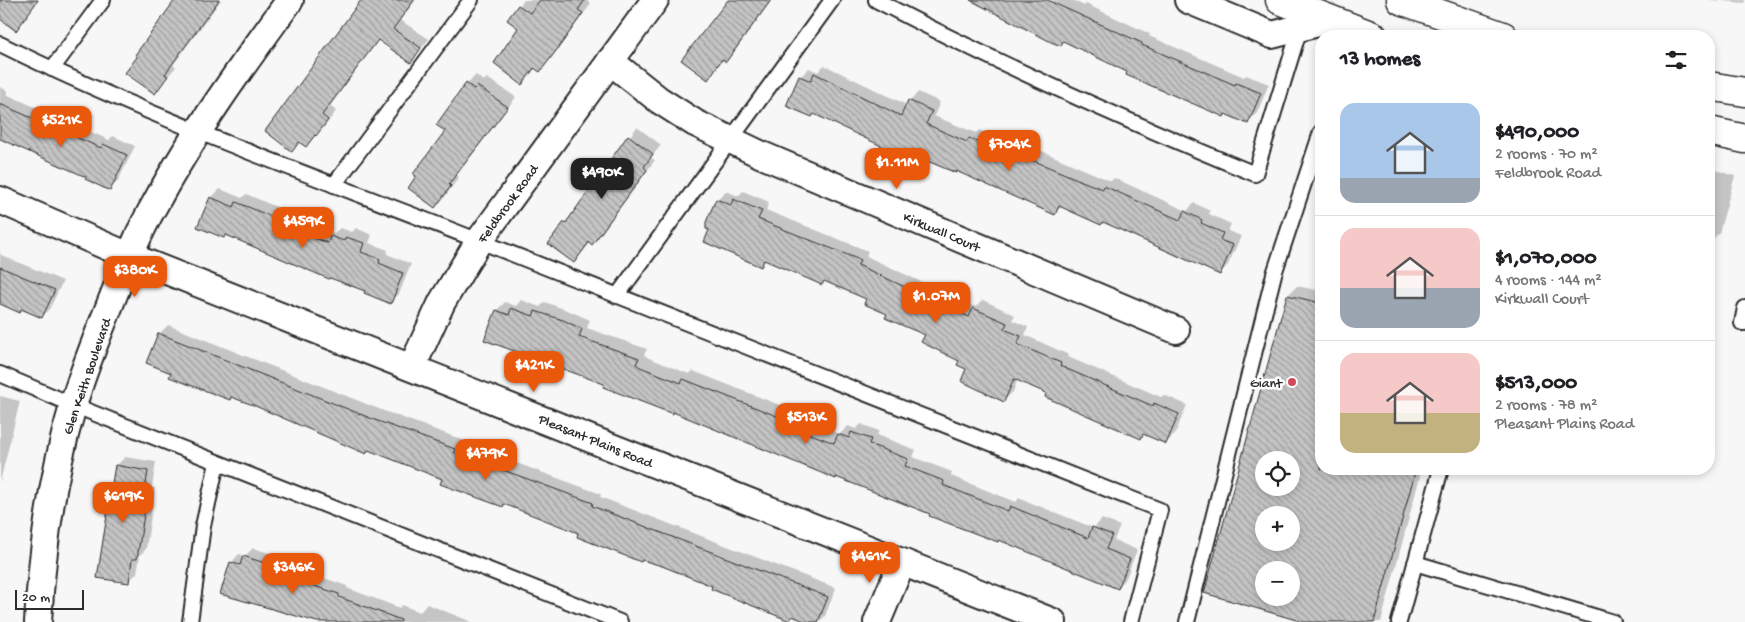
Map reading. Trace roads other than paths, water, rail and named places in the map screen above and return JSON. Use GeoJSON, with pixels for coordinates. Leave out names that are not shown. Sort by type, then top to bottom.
{"type":"FeatureCollection","features":[{"type":"Feature","properties":{"kind":"main road"},"geometry":{"type":"LineString","coordinates":[[1280,0],[1357,30]]}},
{"type":"Feature","properties":{"kind":"main road"},"geometry":{"type":"LineString","coordinates":[[1401,0],[1486,30]]}},
{"type":"Feature","properties":{"kind":"main road"},"geometry":{"type":"LineString","coordinates":[[1715,87],[1745,92]]}},
{"type":"Feature","properties":{"kind":"main road"},"geometry":{"type":"LineString","coordinates":[[1715,132],[1745,139]]}},
{"type":"Feature","properties":{"kind":"street","name":"Glen Keith Boulevard"},"geometry":{"type":"LineString","coordinates":[[38,622],[41,578],[49,517],[73,405],[129,256],[154,204],[197,132],[290,0]]}},
{"type":"Feature","properties":{"kind":"street","name":"Feldbrook Road"},"geometry":{"type":"LineString","coordinates":[[412,367],[442,302],[480,241],[655,0]]}},
{"type":"Feature","properties":{"kind":"street"},"geometry":{"type":"LineString","coordinates":[[1188,0],[1272,36],[1330,20]]}},
{"type":"Feature","properties":{"kind":"street","name":"Kirkwall Court"},"geometry":{"type":"LineString","coordinates":[[610,61],[659,100],[694,123],[1176,330]]}},
{"type":"Feature","properties":{"kind":"street","name":"Pleasant Plains Road"},"geometry":{"type":"LineString","coordinates":[[0,200],[129,256],[1053,622]]}},
{"type":"Feature","properties":{"kind":"street"},"geometry":{"type":"LineString","coordinates":[[877,622],[902,562]]}},
{"type":"Feature","properties":{"kind":"lane"},"geometry":{"type":"LineString","coordinates":[[52,69],[103,0]]}},
{"type":"Feature","properties":{"kind":"lane"},"geometry":{"type":"LineString","coordinates":[[334,185],[471,0]]}},
{"type":"Feature","properties":{"kind":"lane"},"geometry":{"type":"LineString","coordinates":[[616,296],[832,0]]}},
{"type":"Feature","properties":{"kind":"lane"},"geometry":{"type":"LineString","coordinates":[[876,0],[966,47],[1105,112],[1255,174],[1300,28]]}},
{"type":"Feature","properties":{"kind":"lane"},"geometry":{"type":"LineString","coordinates":[[0,44],[52,69],[197,132],[480,241],[1160,510],[1131,622]]}},
{"type":"Feature","properties":{"kind":"lane"},"geometry":{"type":"LineString","coordinates":[[1187,622],[1274,274],[1315,150]]}},
{"type":"Feature","properties":{"kind":"lane"},"geometry":{"type":"LineString","coordinates":[[1745,308],[1742,322],[1745,323]]}},
{"type":"Feature","properties":{"kind":"lane"},"geometry":{"type":"LineString","coordinates":[[0,374],[73,405],[620,622]]}},
{"type":"Feature","properties":{"kind":"lane"},"geometry":{"type":"LineString","coordinates":[[190,622],[203,526],[217,462]]}},
{"type":"Feature","properties":{"kind":"lane"},"geometry":{"type":"LineString","coordinates":[[1399,622],[1439,475]]}},
{"type":"Feature","properties":{"kind":"lane"},"geometry":{"type":"LineString","coordinates":[[1415,563],[1613,622]]}},
{"type":"Feature","properties":{"kind":"place","name":"Giant"},"geometry":{"type":"Point","coordinates":[1292,382]}}]}
